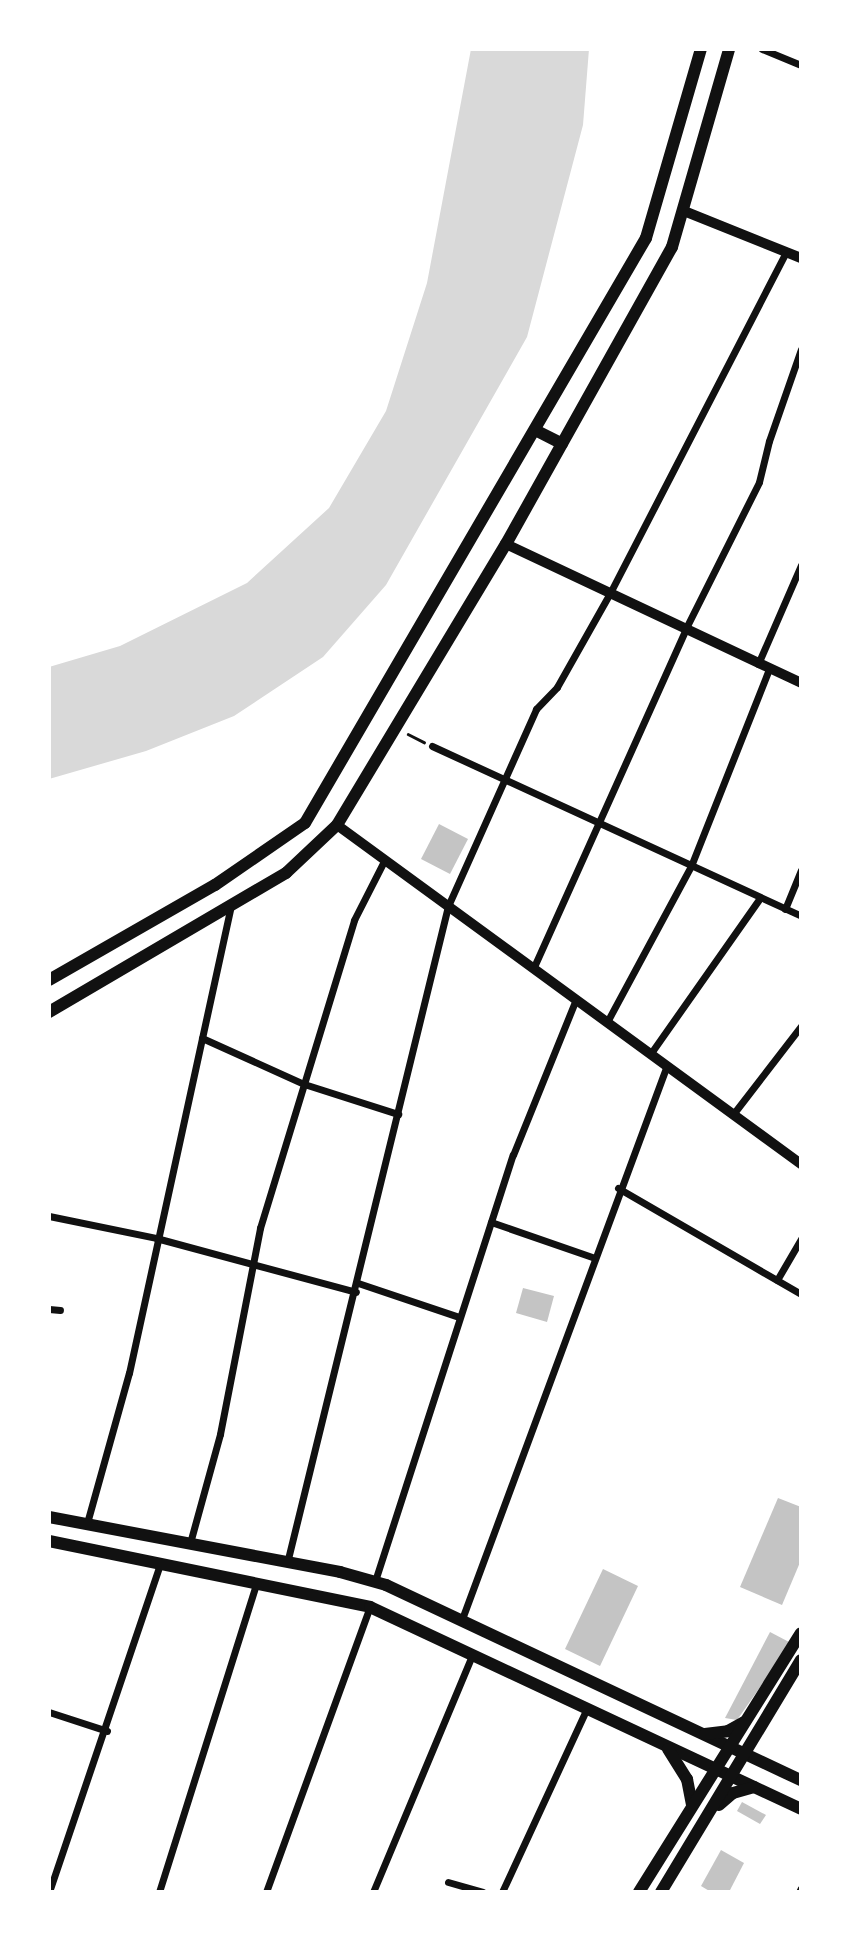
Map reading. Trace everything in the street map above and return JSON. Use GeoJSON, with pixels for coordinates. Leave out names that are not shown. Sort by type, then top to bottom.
{"type":"FeatureCollection","features":[{"type":"Feature","properties":{"kind":"main road"},"geometry":{"type":"LineString","coordinates":[[49,980],[297,833],[537,431],[646,238],[701,49]]}},
{"type":"Feature","properties":{"kind":"main road"},"geometry":{"type":"LineString","coordinates":[[49,1012],[286,873],[337,825],[506,544],[672,247],[729,49]]}},
{"type":"Feature","properties":{"kind":"main road"},"geometry":{"type":"LineString","coordinates":[[537,431],[562,444]]}},
{"type":"Feature","properties":{"kind":"main road"},"geometry":{"type":"LineString","coordinates":[[49,1517],[87,1522],[375,1581],[462,1619],[801,1780]]}},
{"type":"Feature","properties":{"kind":"main road"},"geometry":{"type":"LineString","coordinates":[[49,1541],[370,1607],[474,1652],[801,1809]]}},
{"type":"Feature","properties":{"kind":"main road"},"geometry":{"type":"LineString","coordinates":[[661,1892],[744,1752],[754,1723],[801,1633]]}},
{"type":"Feature","properties":{"kind":"main road"},"geometry":{"type":"LineString","coordinates":[[639,1892],[731,1745],[754,1723],[801,1660]]}},
{"type":"Feature","properties":{"kind":"main road"},"geometry":{"type":"LineString","coordinates":[[705,1734],[728,1731],[754,1723]]}},
{"type":"Feature","properties":{"kind":"main road"},"geometry":{"type":"LineString","coordinates":[[754,1723],[766,1763]]}},
{"type":"Feature","properties":{"kind":"main road"},"geometry":{"type":"LineString","coordinates":[[666,1746],[684,1771],[692,1805]]}},
{"type":"Feature","properties":{"kind":"main road"},"geometry":{"type":"LineString","coordinates":[[710,1813],[733,1793],[754,1787]]}},
{"type":"Feature","properties":{"kind":"street"},"geometry":{"type":"LineString","coordinates":[[762,49],[801,65]]}},
{"type":"Feature","properties":{"kind":"street"},"geometry":{"type":"LineString","coordinates":[[684,211],[801,258]]}},
{"type":"Feature","properties":{"kind":"street"},"geometry":{"type":"LineString","coordinates":[[287,1563],[356,1292],[448,906],[536,709],[557,687],[610,593],[786,252]]}},
{"type":"Feature","properties":{"kind":"street"},"geometry":{"type":"LineString","coordinates":[[533,969],[685,630],[759,482],[801,349]]}},
{"type":"Feature","properties":{"kind":"street"},"geometry":{"type":"LineString","coordinates":[[506,544],[801,683]]}},
{"type":"Feature","properties":{"kind":"street"},"geometry":{"type":"LineString","coordinates":[[758,664],[801,565]]}},
{"type":"Feature","properties":{"kind":"street"},"geometry":{"type":"LineString","coordinates":[[607,1022],[691,866],[769,669]]}},
{"type":"Feature","properties":{"kind":"street"},"geometry":{"type":"LineString","coordinates":[[432,746],[801,916]]}},
{"type":"Feature","properties":{"kind":"street"},"geometry":{"type":"LineString","coordinates":[[337,825],[801,1164]]}},
{"type":"Feature","properties":{"kind":"street"},"geometry":{"type":"LineString","coordinates":[[190,1543],[220,1434],[253,1264],[304,1084],[354,920],[384,861]]}},
{"type":"Feature","properties":{"kind":"street"},"geometry":{"type":"LineString","coordinates":[[785,909],[801,870]]}},
{"type":"Feature","properties":{"kind":"street"},"geometry":{"type":"LineString","coordinates":[[651,1053],[760,898]]}},
{"type":"Feature","properties":{"kind":"street"},"geometry":{"type":"LineString","coordinates":[[87,1522],[129,1373],[156,1238],[231,907]]}},
{"type":"Feature","properties":{"kind":"street"},"geometry":{"type":"LineString","coordinates":[[375,1581],[491,1222],[576,999]]}},
{"type":"Feature","properties":{"kind":"street"},"geometry":{"type":"LineString","coordinates":[[734,1114],[801,1026]]}},
{"type":"Feature","properties":{"kind":"street"},"geometry":{"type":"LineString","coordinates":[[202,1038],[304,1084],[398,1114]]}},
{"type":"Feature","properties":{"kind":"street"},"geometry":{"type":"LineString","coordinates":[[462,1619],[595,1258],[618,1188],[667,1065]]}},
{"type":"Feature","properties":{"kind":"street"},"geometry":{"type":"LineString","coordinates":[[618,1188],[801,1294]]}},
{"type":"Feature","properties":{"kind":"street"},"geometry":{"type":"LineString","coordinates":[[49,1216],[156,1238],[356,1292]]}},
{"type":"Feature","properties":{"kind":"street"},"geometry":{"type":"LineString","coordinates":[[491,1222],[595,1258]]}},
{"type":"Feature","properties":{"kind":"street"},"geometry":{"type":"LineString","coordinates":[[777,1280],[801,1239]]}},
{"type":"Feature","properties":{"kind":"street"},"geometry":{"type":"LineString","coordinates":[[358,1283],[459,1317]]}},
{"type":"Feature","properties":{"kind":"street"},"geometry":{"type":"LineString","coordinates":[[49,1309],[60,1310]]}},
{"type":"Feature","properties":{"kind":"street"},"geometry":{"type":"LineString","coordinates":[[49,1892],[107,1731],[160,1564]]}},
{"type":"Feature","properties":{"kind":"street"},"geometry":{"type":"LineString","coordinates":[[159,1892],[257,1582]]}},
{"type":"Feature","properties":{"kind":"street"},"geometry":{"type":"LineString","coordinates":[[266,1892],[370,1607]]}},
{"type":"Feature","properties":{"kind":"street"},"geometry":{"type":"LineString","coordinates":[[373,1892],[474,1652]]}},
{"type":"Feature","properties":{"kind":"street"},"geometry":{"type":"LineString","coordinates":[[502,1892],[587,1708]]}},
{"type":"Feature","properties":{"kind":"street"},"geometry":{"type":"LineString","coordinates":[[49,1712],[107,1731]]}},
{"type":"Feature","properties":{"kind":"street"},"geometry":{"type":"LineString","coordinates":[[448,1882],[483,1892]]}},
{"type":"Feature","properties":{"kind":"path"},"geometry":{"type":"LineString","coordinates":[[396,727],[432,746]]}},
{"type":"Feature","properties":{"kind":"shaded area"},"geometry":{"type":"Polygon","coordinates":[[[471,49],[589,49],[583,125],[527,337],[386,585],[323,657],[234,716],[146,751],[49,779],[49,667],[120,646],[247,583],[329,508],[386,411],[427,283],[471,49]]]}},
{"type":"Feature","properties":{"kind":"building"},"geometry":{"type":"Polygon","coordinates":[[[439,824],[468,839],[450,874],[421,859],[439,824]]]}},
{"type":"Feature","properties":{"kind":"building"},"geometry":{"type":"Polygon","coordinates":[[[523,1288],[554,1296],[547,1322],[516,1313],[523,1288]]]}},
{"type":"Feature","properties":{"kind":"building"},"geometry":{"type":"Polygon","coordinates":[[[778,1498],[801,1507],[801,1560],[782,1605],[740,1587],[778,1498]]]}},
{"type":"Feature","properties":{"kind":"building"},"geometry":{"type":"Polygon","coordinates":[[[603,1569],[638,1586],[600,1666],[565,1649],[603,1569]]]}},
{"type":"Feature","properties":{"kind":"building"},"geometry":{"type":"Polygon","coordinates":[[[770,1632],[791,1643],[737,1720],[725,1718],[770,1632]]]}},
{"type":"Feature","properties":{"kind":"building"},"geometry":{"type":"Polygon","coordinates":[[[742,1802],[766,1815],[760,1824],[737,1811],[742,1802]]]}},
{"type":"Feature","properties":{"kind":"building"},"geometry":{"type":"Polygon","coordinates":[[[721,1850],[744,1863],[729,1892],[711,1892],[701,1886],[721,1850]]]}}]}
